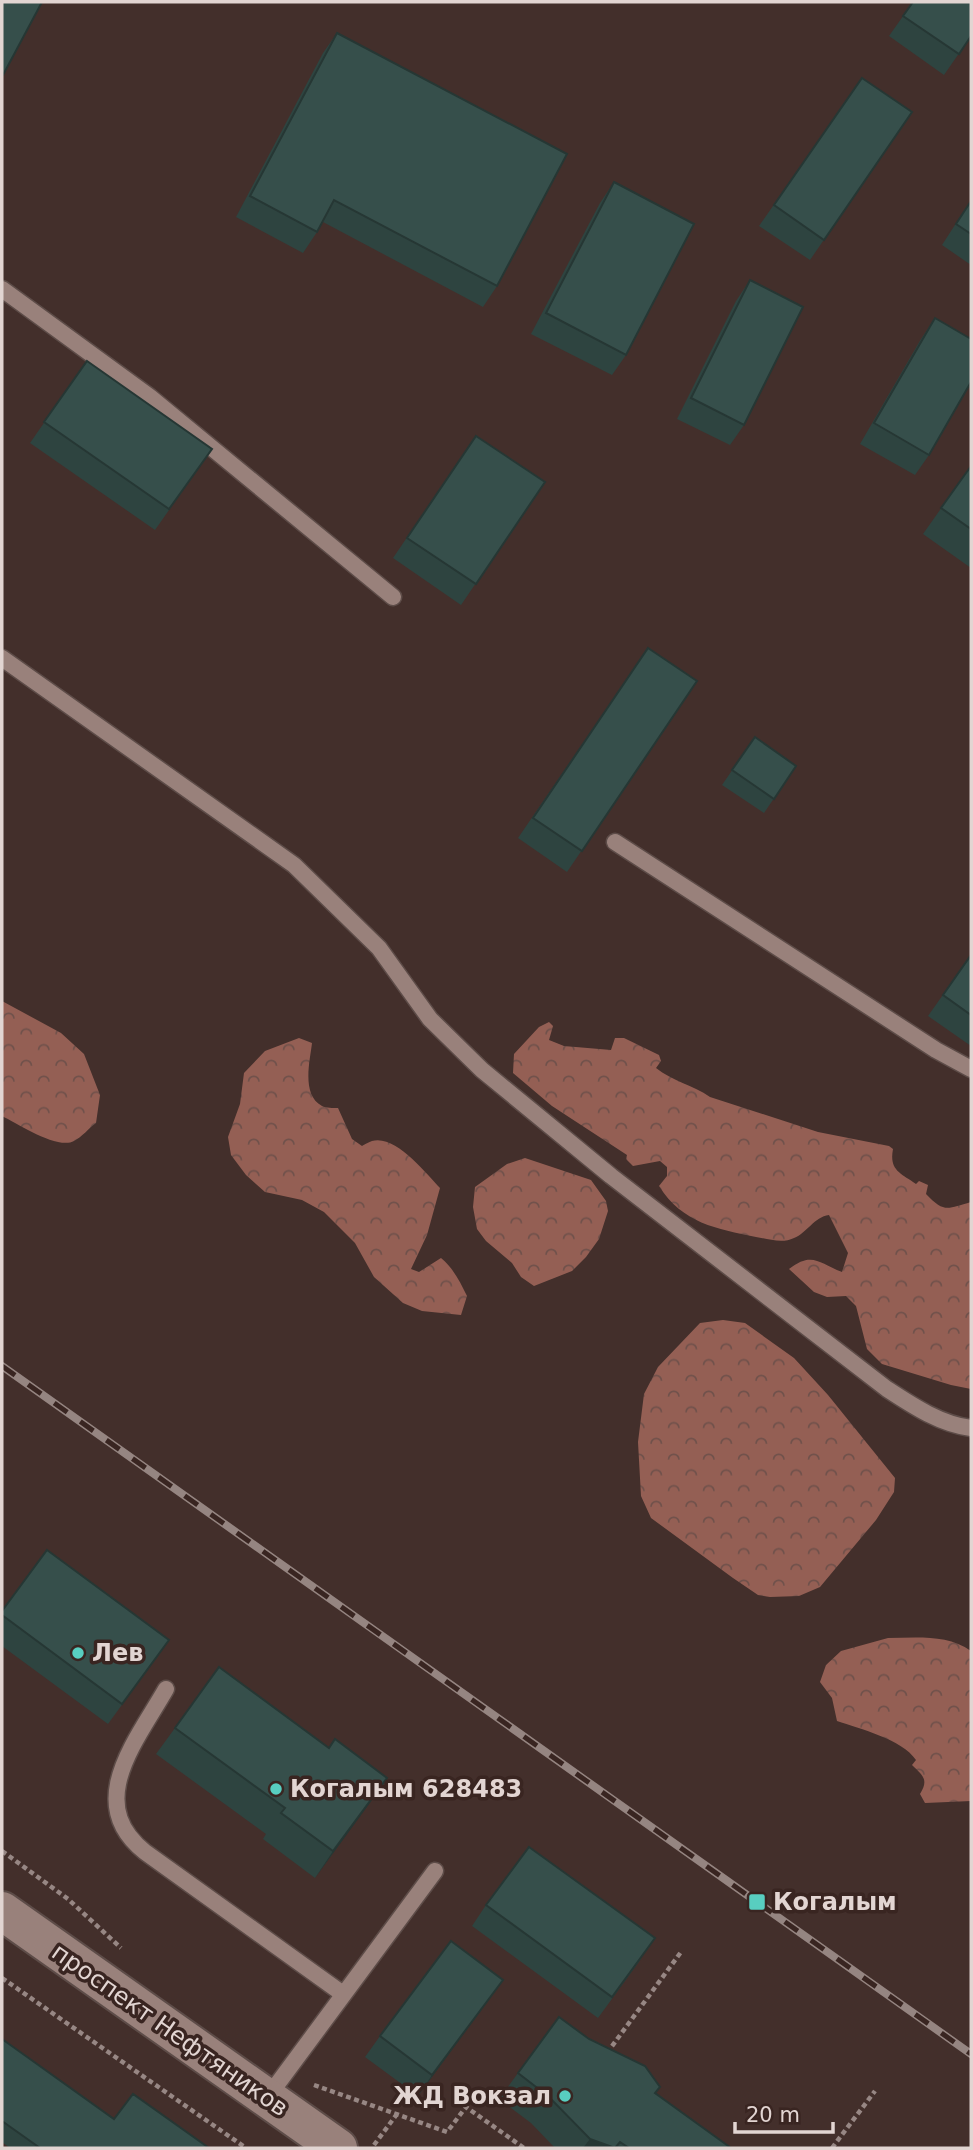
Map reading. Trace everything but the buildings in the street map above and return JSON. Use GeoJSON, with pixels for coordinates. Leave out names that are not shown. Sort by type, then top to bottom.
{"type":"FeatureCollection","features":[{"type":"Feature","properties":{"kind":"main road","name":"проспект Нефтяников"},"geometry":{"type":"LineString","coordinates":[[2,1911],[278,2084],[338,2148]]}},
{"type":"Feature","properties":{"kind":"lane"},"geometry":{"type":"LineString","coordinates":[[2,289],[150,397],[393,597]]}},
{"type":"Feature","properties":{"kind":"lane"},"geometry":{"type":"LineString","coordinates":[[2,658],[294,864],[379,948],[438,1028],[482,1070],[611,1176],[887,1389],[922,1411],[959,1427],[971,1429]]}},
{"type":"Feature","properties":{"kind":"lane"},"geometry":{"type":"LineString","coordinates":[[615,842],[971,1069]]}},
{"type":"Feature","properties":{"kind":"lane"},"geometry":{"type":"LineString","coordinates":[[166,1689],[125,1760],[117,1780],[116,1805],[122,1825],[133,1843],[343,1994]]}},
{"type":"Feature","properties":{"kind":"lane"},"geometry":{"type":"LineString","coordinates":[[278,2084],[435,1871]]}},
{"type":"Feature","properties":{"kind":"path"},"geometry":{"type":"LineString","coordinates":[[2,1851],[68,1899],[130,1956]]}},
{"type":"Feature","properties":{"kind":"path"},"geometry":{"type":"LineString","coordinates":[[606,2054],[681,1952]]}},
{"type":"Feature","properties":{"kind":"path"},"geometry":{"type":"LineString","coordinates":[[2,1978],[246,2148]]}},
{"type":"Feature","properties":{"kind":"path"},"geometry":{"type":"LineString","coordinates":[[278,2084],[307,2082],[447,2132],[466,2107],[524,2148]]}},
{"type":"Feature","properties":{"kind":"path"},"geometry":{"type":"LineString","coordinates":[[832,2148],[875,2091]]}},
{"type":"Feature","properties":{"kind":"path"},"geometry":{"type":"LineString","coordinates":[[372,2148],[397,2114]]}},
{"type":"Feature","properties":{"kind":"green space"},"geometry":{"type":"Polygon","coordinates":[[[2,1001],[61,1033],[84,1054],[100,1095],[96,1123],[74,1141],[67,1143],[48,1139],[2,1116],[2,1001]]]}},
{"type":"Feature","properties":{"kind":"green space"},"geometry":{"type":"Polygon","coordinates":[[[549,1022],[553,1026],[549,1040],[564,1046],[611,1050],[615,1038],[624,1038],[659,1055],[661,1061],[656,1068],[710,1097],[818,1132],[889,1146],[893,1149],[893,1162],[897,1170],[916,1184],[919,1181],[928,1185],[926,1194],[937,1204],[951,1208],[971,1202],[971,1389],[882,1364],[867,1349],[856,1306],[846,1296],[827,1297],[814,1292],[789,1269],[804,1261],[816,1260],[842,1272],[848,1253],[829,1215],[819,1219],[799,1236],[785,1241],[742,1234],[702,1222],[678,1208],[659,1186],[667,1176],[667,1167],[660,1161],[633,1166],[626,1159],[627,1155],[552,1106],[513,1073],[514,1054],[539,1027],[549,1022]]]}},
{"type":"Feature","properties":{"kind":"green space"},"geometry":{"type":"Polygon","coordinates":[[[299,1038],[312,1043],[308,1077],[315,1101],[324,1107],[338,1108],[352,1139],[362,1146],[381,1140],[390,1143],[409,1156],[440,1188],[427,1235],[411,1269],[419,1272],[441,1258],[453,1271],[467,1296],[461,1315],[422,1311],[403,1303],[374,1277],[355,1243],[324,1212],[302,1200],[265,1192],[246,1175],[231,1155],[228,1137],[240,1104],[244,1073],[265,1051],[299,1038]]]}},
{"type":"Feature","properties":{"kind":"green space"},"geometry":{"type":"Polygon","coordinates":[[[525,1158],[591,1180],[606,1201],[608,1211],[599,1239],[586,1257],[572,1271],[534,1286],[521,1277],[512,1263],[486,1241],[477,1229],[473,1207],[475,1187],[507,1164],[525,1158]]]}},
{"type":"Feature","properties":{"kind":"green space"},"geometry":{"type":"Polygon","coordinates":[[[723,1320],[745,1323],[794,1358],[828,1395],[895,1478],[894,1492],[876,1520],[820,1587],[799,1596],[758,1595],[651,1518],[641,1496],[638,1442],[644,1394],[658,1367],[700,1323],[723,1320]]]}},
{"type":"Feature","properties":{"kind":"green space"},"geometry":{"type":"Polygon","coordinates":[[[888,1638],[942,1639],[971,1651],[971,1801],[925,1803],[920,1794],[924,1781],[912,1765],[916,1760],[910,1753],[880,1736],[837,1721],[832,1698],[820,1682],[826,1665],[841,1651],[888,1638]]]}},
{"type":"Feature","properties":{"kind":"railway"},"geometry":{"type":"LineString","coordinates":[[2,1366],[971,2054]]}},
{"type":"Feature","properties":{"kind":"place","name":"Лев"},"geometry":{"type":"Point","coordinates":[78,1653]}},
{"type":"Feature","properties":{"kind":"place","name":"Когалым 628483"},"geometry":{"type":"Point","coordinates":[276,1789]}},
{"type":"Feature","properties":{"kind":"place","name":"Когалым"},"geometry":{"type":"Point","coordinates":[757,1902]}},
{"type":"Feature","properties":{"kind":"place","name":"ЖД Вокзал"},"geometry":{"type":"Point","coordinates":[565,2096]}}]}
